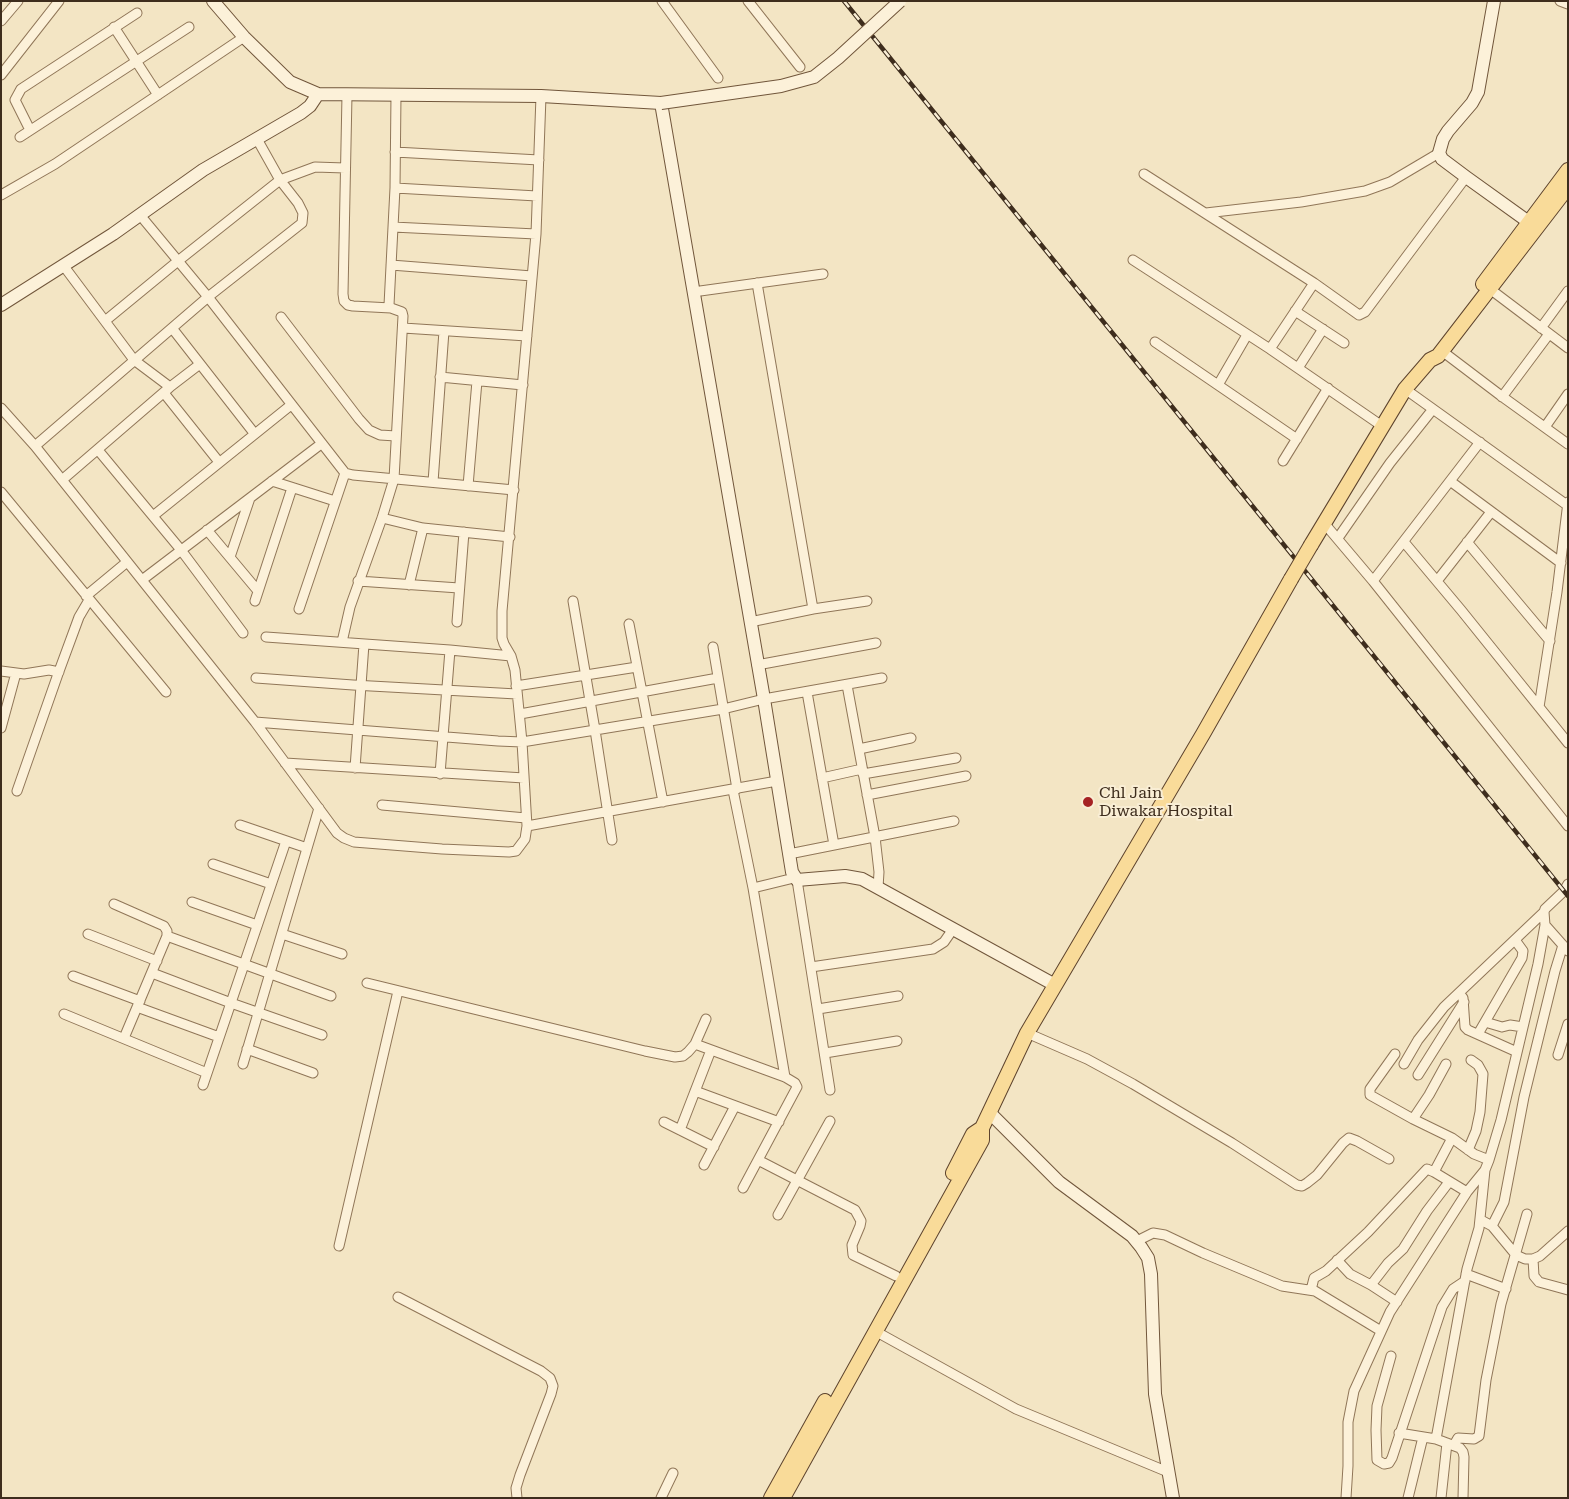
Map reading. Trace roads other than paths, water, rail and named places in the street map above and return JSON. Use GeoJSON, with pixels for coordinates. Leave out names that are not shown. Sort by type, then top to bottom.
{"type":"FeatureCollection","features":[{"type":"Feature","properties":{"kind":"main road"},"geometry":{"type":"LineString","coordinates":[[782,1498],[982,1140],[982,1128],[1027,1033],[1203,734],[1291,578],[1405,389],[1430,360],[1438,356],[1490,289],[1568,170]]}},
{"type":"Feature","properties":{"kind":"main road"},"geometry":{"type":"LineString","coordinates":[[1430,360],[1432,350],[1533,225],[1568,187]]}},
{"type":"Feature","properties":{"kind":"main road"},"geometry":{"type":"LineString","coordinates":[[771,1498],[938,1203],[973,1134],[982,1128]]}},
{"type":"Feature","properties":{"kind":"street"},"geometry":{"type":"LineString","coordinates":[[1,21],[18,1]]}},
{"type":"Feature","properties":{"kind":"street"},"geometry":{"type":"LineString","coordinates":[[1,75],[60,1]]}},
{"type":"Feature","properties":{"kind":"street"},"geometry":{"type":"LineString","coordinates":[[213,1],[244,37],[290,82],[318,94],[541,96],[661,103],[780,86],[814,77],[838,58],[900,1]]}},
{"type":"Feature","properties":{"kind":"street"},"geometry":{"type":"LineString","coordinates":[[662,1],[718,78]]}},
{"type":"Feature","properties":{"kind":"street"},"geometry":{"type":"LineString","coordinates":[[748,1],[800,67]]}},
{"type":"Feature","properties":{"kind":"street"},"geometry":{"type":"LineString","coordinates":[[1494,1],[1478,92],[1472,103],[1448,131],[1443,139],[1439,153],[1442,159],[1533,225]]}},
{"type":"Feature","properties":{"kind":"street"},"geometry":{"type":"LineString","coordinates":[[1560,1],[1568,4]]}},
{"type":"Feature","properties":{"kind":"street"},"geometry":{"type":"LineString","coordinates":[[30,130],[16,104],[16,95],[137,13]]}},
{"type":"Feature","properties":{"kind":"street"},"geometry":{"type":"LineString","coordinates":[[20,136],[189,27]]}},
{"type":"Feature","properties":{"kind":"street"},"geometry":{"type":"LineString","coordinates":[[114,28],[158,95]]}},
{"type":"Feature","properties":{"kind":"street"},"geometry":{"type":"LineString","coordinates":[[1,195],[55,164],[244,37]]}},
{"type":"Feature","properties":{"kind":"street"},"geometry":{"type":"LineString","coordinates":[[1,305],[140,215],[203,170],[301,113],[310,106],[318,94]]}},
{"type":"Feature","properties":{"kind":"street"},"geometry":{"type":"LineString","coordinates":[[342,642],[345,623],[358,581],[382,518],[394,479],[403,328],[402,312],[391,308],[353,306],[348,305],[344,301],[347,95]]}},
{"type":"Feature","properties":{"kind":"street"},"geometry":{"type":"LineString","coordinates":[[391,308],[389,305],[395,188],[396,95]]}},
{"type":"Feature","properties":{"kind":"street"},"geometry":{"type":"LineString","coordinates":[[2,410],[35,446],[255,722],[337,833],[344,838],[364,842],[516,851],[525,839],[527,822],[522,742],[517,690],[511,656],[504,644],[502,628],[536,234],[541,96]]}},
{"type":"Feature","properties":{"kind":"street"},"geometry":{"type":"LineString","coordinates":[[661,103],[792,872],[796,879],[830,1090]]}},
{"type":"Feature","properties":{"kind":"street"},"geometry":{"type":"LineString","coordinates":[[35,446],[208,297],[302,223],[303,213],[280,180],[257,139]]}},
{"type":"Feature","properties":{"kind":"street"},"geometry":{"type":"LineString","coordinates":[[395,152],[539,160]]}},
{"type":"Feature","properties":{"kind":"street"},"geometry":{"type":"LineString","coordinates":[[1206,213],[1301,202],[1366,191],[1390,182],[1439,153]]}},
{"type":"Feature","properties":{"kind":"street"},"geometry":{"type":"LineString","coordinates":[[105,321],[280,180],[315,167],[345,168]]}},
{"type":"Feature","properties":{"kind":"street"},"geometry":{"type":"LineString","coordinates":[[1144,174],[1314,283],[1357,314],[1363,314],[1466,177]]}},
{"type":"Feature","properties":{"kind":"street"},"geometry":{"type":"LineString","coordinates":[[395,188],[537,196]]}},
{"type":"Feature","properties":{"kind":"street"},"geometry":{"type":"LineString","coordinates":[[140,215],[208,297],[345,473],[514,490]]}},
{"type":"Feature","properties":{"kind":"street"},"geometry":{"type":"LineString","coordinates":[[393,227],[536,234]]}},
{"type":"Feature","properties":{"kind":"street"},"geometry":{"type":"LineString","coordinates":[[1133,260],[1270,349],[1382,426]]}},
{"type":"Feature","properties":{"kind":"street"},"geometry":{"type":"LineString","coordinates":[[391,264],[532,276]]}},
{"type":"Feature","properties":{"kind":"street"},"geometry":{"type":"LineString","coordinates":[[63,266],[134,360],[167,390],[219,462]]}},
{"type":"Feature","properties":{"kind":"street"},"geometry":{"type":"LineString","coordinates":[[693,292],[823,274]]}},
{"type":"Feature","properties":{"kind":"street"},"geometry":{"type":"LineString","coordinates":[[757,283],[813,609]]}},
{"type":"Feature","properties":{"kind":"street"},"geometry":{"type":"LineString","coordinates":[[1270,349],[1314,283]]}},
{"type":"Feature","properties":{"kind":"street"},"geometry":{"type":"LineString","coordinates":[[1490,289],[1568,348]]}},
{"type":"Feature","properties":{"kind":"street"},"geometry":{"type":"LineString","coordinates":[[1502,397],[1545,331],[1568,291]]}},
{"type":"Feature","properties":{"kind":"street"},"geometry":{"type":"LineString","coordinates":[[1295,311],[1344,343]]}},
{"type":"Feature","properties":{"kind":"street"},"geometry":{"type":"LineString","coordinates":[[281,317],[358,419],[369,430],[380,435],[396,436]]}},
{"type":"Feature","properties":{"kind":"street"},"geometry":{"type":"LineString","coordinates":[[172,328],[254,433]]}},
{"type":"Feature","properties":{"kind":"street"},"geometry":{"type":"LineString","coordinates":[[403,328],[527,336]]}},
{"type":"Feature","properties":{"kind":"street"},"geometry":{"type":"LineString","coordinates":[[1298,368],[1323,329]]}},
{"type":"Feature","properties":{"kind":"street"},"geometry":{"type":"LineString","coordinates":[[433,482],[444,331]]}},
{"type":"Feature","properties":{"kind":"street"},"geometry":{"type":"LineString","coordinates":[[1218,385],[1247,335]]}},
{"type":"Feature","properties":{"kind":"street"},"geometry":{"type":"LineString","coordinates":[[1155,342],[1297,439]]}},
{"type":"Feature","properties":{"kind":"street"},"geometry":{"type":"LineString","coordinates":[[1442,350],[1502,397],[1568,444]]}},
{"type":"Feature","properties":{"kind":"street"},"geometry":{"type":"LineString","coordinates":[[62,480],[200,364]]}},
{"type":"Feature","properties":{"kind":"street"},"geometry":{"type":"LineString","coordinates":[[440,377],[523,386]]}},
{"type":"Feature","properties":{"kind":"street"},"geometry":{"type":"LineString","coordinates":[[468,486],[477,381]]}},
{"type":"Feature","properties":{"kind":"street"},"geometry":{"type":"LineString","coordinates":[[1283,461],[1328,388]]}},
{"type":"Feature","properties":{"kind":"street"},"geometry":{"type":"LineString","coordinates":[[1405,389],[1568,503],[1550,641],[1539,708]]}},
{"type":"Feature","properties":{"kind":"street"},"geometry":{"type":"LineString","coordinates":[[1545,427],[1568,394]]}},
{"type":"Feature","properties":{"kind":"street"},"geometry":{"type":"LineString","coordinates":[[153,516],[291,405]]}},
{"type":"Feature","properties":{"kind":"street"},"geometry":{"type":"LineString","coordinates":[[1338,538],[1390,463],[1433,409]]}},
{"type":"Feature","properties":{"kind":"street"},"geometry":{"type":"LineString","coordinates":[[1373,581],[1480,442]]}},
{"type":"Feature","properties":{"kind":"street"},"geometry":{"type":"LineString","coordinates":[[142,580],[321,444]]}},
{"type":"Feature","properties":{"kind":"street"},"geometry":{"type":"LineString","coordinates":[[98,450],[181,550],[244,633]]}},
{"type":"Feature","properties":{"kind":"street"},"geometry":{"type":"LineString","coordinates":[[299,609],[345,473]]}},
{"type":"Feature","properties":{"kind":"street"},"geometry":{"type":"LineString","coordinates":[[272,481],[335,501]]}},
{"type":"Feature","properties":{"kind":"street"},"geometry":{"type":"LineString","coordinates":[[1450,481],[1561,563]]}},
{"type":"Feature","properties":{"kind":"street"},"geometry":{"type":"LineString","coordinates":[[255,601],[292,488]]}},
{"type":"Feature","properties":{"kind":"street"},"geometry":{"type":"LineString","coordinates":[[1,492],[166,692]]}},
{"type":"Feature","properties":{"kind":"street"},"geometry":{"type":"LineString","coordinates":[[230,557],[251,497]]}},
{"type":"Feature","properties":{"kind":"street"},"geometry":{"type":"LineString","coordinates":[[1437,581],[1491,512]]}},
{"type":"Feature","properties":{"kind":"street"},"geometry":{"type":"LineString","coordinates":[[382,518],[423,528],[510,537]]}},
{"type":"Feature","properties":{"kind":"street"},"geometry":{"type":"LineString","coordinates":[[1324,523],[1373,581],[1568,826]]}},
{"type":"Feature","properties":{"kind":"street"},"geometry":{"type":"LineString","coordinates":[[409,585],[423,528]]}},
{"type":"Feature","properties":{"kind":"street"},"geometry":{"type":"LineString","coordinates":[[207,530],[258,591]]}},
{"type":"Feature","properties":{"kind":"street"},"geometry":{"type":"LineString","coordinates":[[457,622],[464,532]]}},
{"type":"Feature","properties":{"kind":"street"},"geometry":{"type":"LineString","coordinates":[[1404,542],[1568,743]]}},
{"type":"Feature","properties":{"kind":"street"},"geometry":{"type":"LineString","coordinates":[[1467,542],[1550,641]]}},
{"type":"Feature","properties":{"kind":"street"},"geometry":{"type":"LineString","coordinates":[[17,791],[79,617],[88,598],[127,562]]}},
{"type":"Feature","properties":{"kind":"street"},"geometry":{"type":"LineString","coordinates":[[358,581],[459,588]]}},
{"type":"Feature","properties":{"kind":"street"},"geometry":{"type":"LineString","coordinates":[[573,600],[612,840]]}},
{"type":"Feature","properties":{"kind":"street"},"geometry":{"type":"LineString","coordinates":[[750,622],[813,609],[867,601]]}},
{"type":"Feature","properties":{"kind":"street"},"geometry":{"type":"LineString","coordinates":[[629,624],[663,802]]}},
{"type":"Feature","properties":{"kind":"street"},"geometry":{"type":"LineString","coordinates":[[266,637],[511,656]]}},
{"type":"Feature","properties":{"kind":"street"},"geometry":{"type":"LineString","coordinates":[[757,665],[876,643]]}},
{"type":"Feature","properties":{"kind":"street"},"geometry":{"type":"LineString","coordinates":[[355,768],[364,644]]}},
{"type":"Feature","properties":{"kind":"street"},"geometry":{"type":"LineString","coordinates":[[713,647],[735,789],[785,1077]]}},
{"type":"Feature","properties":{"kind":"street"},"geometry":{"type":"LineString","coordinates":[[440,774],[450,650]]}},
{"type":"Feature","properties":{"kind":"street"},"geometry":{"type":"LineString","coordinates":[[256,678],[447,690],[517,690],[637,667]]}},
{"type":"Feature","properties":{"kind":"street"},"geometry":{"type":"LineString","coordinates":[[1,671],[24,674],[49,670],[59,672]]}},
{"type":"Feature","properties":{"kind":"street"},"geometry":{"type":"LineString","coordinates":[[1,728],[16,673]]}},
{"type":"Feature","properties":{"kind":"street"},"geometry":{"type":"LineString","coordinates":[[520,714],[718,678]]}},
{"type":"Feature","properties":{"kind":"street"},"geometry":{"type":"LineString","coordinates":[[255,722],[522,742],[723,709],[764,699],[882,678]]}},
{"type":"Feature","properties":{"kind":"street"},"geometry":{"type":"LineString","coordinates":[[847,685],[875,837],[879,872],[878,888]]}},
{"type":"Feature","properties":{"kind":"street"},"geometry":{"type":"LineString","coordinates":[[807,692],[834,845]]}},
{"type":"Feature","properties":{"kind":"street"},"geometry":{"type":"LineString","coordinates":[[859,749],[911,738]]}},
{"type":"Feature","properties":{"kind":"street"},"geometry":{"type":"LineString","coordinates":[[822,778],[956,758]]}},
{"type":"Feature","properties":{"kind":"street"},"geometry":{"type":"LineString","coordinates":[[285,763],[524,778]]}},
{"type":"Feature","properties":{"kind":"street"},"geometry":{"type":"LineString","coordinates":[[867,795],[966,776]]}},
{"type":"Feature","properties":{"kind":"street"},"geometry":{"type":"LineString","coordinates":[[382,805],[527,822],[607,812],[777,781]]}},
{"type":"Feature","properties":{"kind":"street"},"geometry":{"type":"LineString","coordinates":[[243,1064],[319,808]]}},
{"type":"Feature","properties":{"kind":"street"},"geometry":{"type":"LineString","coordinates":[[789,854],[954,821]]}},
{"type":"Feature","properties":{"kind":"street"},"geometry":{"type":"LineString","coordinates":[[240,825],[307,848]]}},
{"type":"Feature","properties":{"kind":"street"},"geometry":{"type":"LineString","coordinates":[[203,1085],[286,841]]}},
{"type":"Feature","properties":{"kind":"street"},"geometry":{"type":"LineString","coordinates":[[213,864],[271,884]]}},
{"type":"Feature","properties":{"kind":"street"},"geometry":{"type":"LineString","coordinates":[[753,888],[796,879],[845,876],[862,879],[1055,985]]}},
{"type":"Feature","properties":{"kind":"street"},"geometry":{"type":"LineString","coordinates":[[1404,1064],[1429,1024],[1544,912],[1564,891],[1568,884]]}},
{"type":"Feature","properties":{"kind":"street"},"geometry":{"type":"LineString","coordinates":[[192,902],[257,925]]}},
{"type":"Feature","properties":{"kind":"street"},"geometry":{"type":"LineString","coordinates":[[114,904],[164,926],[167,931],[167,936],[157,961],[124,1038]]}},
{"type":"Feature","properties":{"kind":"street"},"geometry":{"type":"LineString","coordinates":[[1436,1438],[1465,1277],[1480,1220],[1485,1170],[1501,1120],[1523,1027],[1545,925],[1544,912]]}},
{"type":"Feature","properties":{"kind":"street"},"geometry":{"type":"LineString","coordinates":[[1492,1226],[1504,1202],[1524,1097],[1555,971],[1565,948],[1545,925]]}},
{"type":"Feature","properties":{"kind":"street"},"geometry":{"type":"LineString","coordinates":[[811,967],[933,949],[944,942],[953,929]]}},
{"type":"Feature","properties":{"kind":"street"},"geometry":{"type":"LineString","coordinates":[[88,934],[157,961]]}},
{"type":"Feature","properties":{"kind":"street"},"geometry":{"type":"LineString","coordinates":[[282,934],[342,954]]}},
{"type":"Feature","properties":{"kind":"street"},"geometry":{"type":"LineString","coordinates":[[167,936],[331,996]]}},
{"type":"Feature","properties":{"kind":"street"},"geometry":{"type":"LineString","coordinates":[[1478,1034],[1522,958],[1523,950],[1515,940]]}},
{"type":"Feature","properties":{"kind":"street"},"geometry":{"type":"LineString","coordinates":[[152,973],[231,1003],[322,1034]]}},
{"type":"Feature","properties":{"kind":"street"},"geometry":{"type":"LineString","coordinates":[[73,976],[219,1037]]}},
{"type":"Feature","properties":{"kind":"street"},"geometry":{"type":"LineString","coordinates":[[367,984],[675,1057],[683,1056],[695,1044],[706,1019]]}},
{"type":"Feature","properties":{"kind":"street"},"geometry":{"type":"LineString","coordinates":[[339,1246],[398,991]]}},
{"type":"Feature","properties":{"kind":"street"},"geometry":{"type":"LineString","coordinates":[[1459,993],[1464,1002],[1466,1027],[1468,1030],[1517,1052]]}},
{"type":"Feature","properties":{"kind":"street"},"geometry":{"type":"LineString","coordinates":[[818,1009],[898,996]]}},
{"type":"Feature","properties":{"kind":"street"},"geometry":{"type":"LineString","coordinates":[[1418,1075],[1464,1002]]}},
{"type":"Feature","properties":{"kind":"street"},"geometry":{"type":"LineString","coordinates":[[64,1014],[207,1073]]}},
{"type":"Feature","properties":{"kind":"street"},"geometry":{"type":"LineString","coordinates":[[1485,1022],[1498,1026],[1523,1027]]}},
{"type":"Feature","properties":{"kind":"street"},"geometry":{"type":"LineString","coordinates":[[1558,1055],[1568,1024]]}},
{"type":"Feature","properties":{"kind":"street"},"geometry":{"type":"LineString","coordinates":[[1027,1033],[1087,1059],[1133,1084],[1297,1185],[1302,1186],[1317,1175],[1349,1138],[1389,1158]]}},
{"type":"Feature","properties":{"kind":"street"},"geometry":{"type":"LineString","coordinates":[[825,1053],[897,1041]]}},
{"type":"Feature","properties":{"kind":"street"},"geometry":{"type":"LineString","coordinates":[[695,1044],[785,1077],[795,1083],[796,1087],[779,1122],[743,1188]]}},
{"type":"Feature","properties":{"kind":"street"},"geometry":{"type":"LineString","coordinates":[[247,1049],[313,1073]]}},
{"type":"Feature","properties":{"kind":"street"},"geometry":{"type":"LineString","coordinates":[[680,1130],[711,1050]]}},
{"type":"Feature","properties":{"kind":"street"},"geometry":{"type":"LineString","coordinates":[[1395,1054],[1369,1092],[1370,1095],[1412,1119],[1456,1140],[1468,1150],[1489,1160]]}},
{"type":"Feature","properties":{"kind":"street"},"geometry":{"type":"LineString","coordinates":[[1468,1150],[1476,1131],[1480,1112],[1483,1074],[1478,1065],[1471,1060]]}},
{"type":"Feature","properties":{"kind":"street"},"geometry":{"type":"LineString","coordinates":[[1412,1119],[1429,1095],[1446,1064]]}},
{"type":"Feature","properties":{"kind":"street"},"geometry":{"type":"LineString","coordinates":[[695,1091],[779,1122]]}},
{"type":"Feature","properties":{"kind":"street"},"geometry":{"type":"LineString","coordinates":[[704,1165],[735,1106]]}},
{"type":"Feature","properties":{"kind":"street"},"geometry":{"type":"LineString","coordinates":[[990,1113],[1059,1182],[1117,1223],[1136,1241],[1148,1258],[1151,1274],[1155,1394],[1173,1498]]}},
{"type":"Feature","properties":{"kind":"street"},"geometry":{"type":"LineString","coordinates":[[778,1215],[830,1121]]}},
{"type":"Feature","properties":{"kind":"street"},"geometry":{"type":"LineString","coordinates":[[664,1122],[714,1147]]}},
{"type":"Feature","properties":{"kind":"street"},"geometry":{"type":"LineString","coordinates":[[1432,1170],[1456,1140]]}},
{"type":"Feature","properties":{"kind":"street"},"geometry":{"type":"LineString","coordinates":[[758,1160],[855,1210],[861,1221],[852,1245],[853,1255],[896,1276]]}},
{"type":"Feature","properties":{"kind":"street"},"geometry":{"type":"LineString","coordinates":[[1312,1285],[1316,1277],[1326,1272],[1368,1232],[1426,1170],[1432,1170],[1467,1192]]}},
{"type":"Feature","properties":{"kind":"street"},"geometry":{"type":"LineString","coordinates":[[1346,1497],[1348,1422],[1350,1407],[1360,1375],[1380,1331],[1397,1302],[1467,1192],[1485,1170]]}},
{"type":"Feature","properties":{"kind":"street"},"geometry":{"type":"LineString","coordinates":[[1370,1285],[1388,1263],[1403,1249],[1427,1211],[1449,1182]]}},
{"type":"Feature","properties":{"kind":"street"},"geometry":{"type":"LineString","coordinates":[[1441,1498],[1450,1444],[1458,1438],[1474,1439],[1479,1436],[1486,1380],[1501,1304],[1527,1214]]}},
{"type":"Feature","properties":{"kind":"street"},"geometry":{"type":"LineString","coordinates":[[1480,1220],[1492,1226],[1516,1255],[1525,1259],[1533,1259],[1540,1256],[1568,1231]]}},
{"type":"Feature","properties":{"kind":"street"},"geometry":{"type":"LineString","coordinates":[[1136,1241],[1153,1233],[1159,1233],[1282,1286],[1312,1285],[1322,1294],[1380,1331]]}},
{"type":"Feature","properties":{"kind":"street"},"geometry":{"type":"LineString","coordinates":[[1533,1259],[1534,1276],[1539,1282],[1568,1290]]}},
{"type":"Feature","properties":{"kind":"street"},"geometry":{"type":"LineString","coordinates":[[1337,1260],[1350,1274],[1397,1302]]}},
{"type":"Feature","properties":{"kind":"street"},"geometry":{"type":"LineString","coordinates":[[1465,1277],[1506,1289]]}},
{"type":"Feature","properties":{"kind":"street"},"geometry":{"type":"LineString","coordinates":[[1391,1356],[1377,1406],[1378,1460],[1384,1464],[1389,1463],[1442,1307],[1453,1289],[1465,1277]]}},
{"type":"Feature","properties":{"kind":"street"},"geometry":{"type":"LineString","coordinates":[[398,1297],[542,1372],[550,1378],[551,1394],[520,1475],[516,1488],[517,1498]]}},
{"type":"Feature","properties":{"kind":"street"},"geometry":{"type":"LineString","coordinates":[[874,1331],[1016,1409],[1168,1472]]}},
{"type":"Feature","properties":{"kind":"street"},"geometry":{"type":"LineString","coordinates":[[1400,1433],[1436,1438],[1463,1452],[1463,1498]]}},
{"type":"Feature","properties":{"kind":"street"},"geometry":{"type":"LineString","coordinates":[[1408,1498],[1423,1437]]}},
{"type":"Feature","properties":{"kind":"street"},"geometry":{"type":"LineString","coordinates":[[661,1498],[673,1473]]}},
{"type":"Feature","properties":{"kind":"railway"},"geometry":{"type":"LineString","coordinates":[[844,1],[1568,896]]}},
{"type":"Feature","properties":{"kind":"place","name":"Chl Jain Diwakar Hospital"},"geometry":{"type":"Point","coordinates":[1088,802]}}]}
